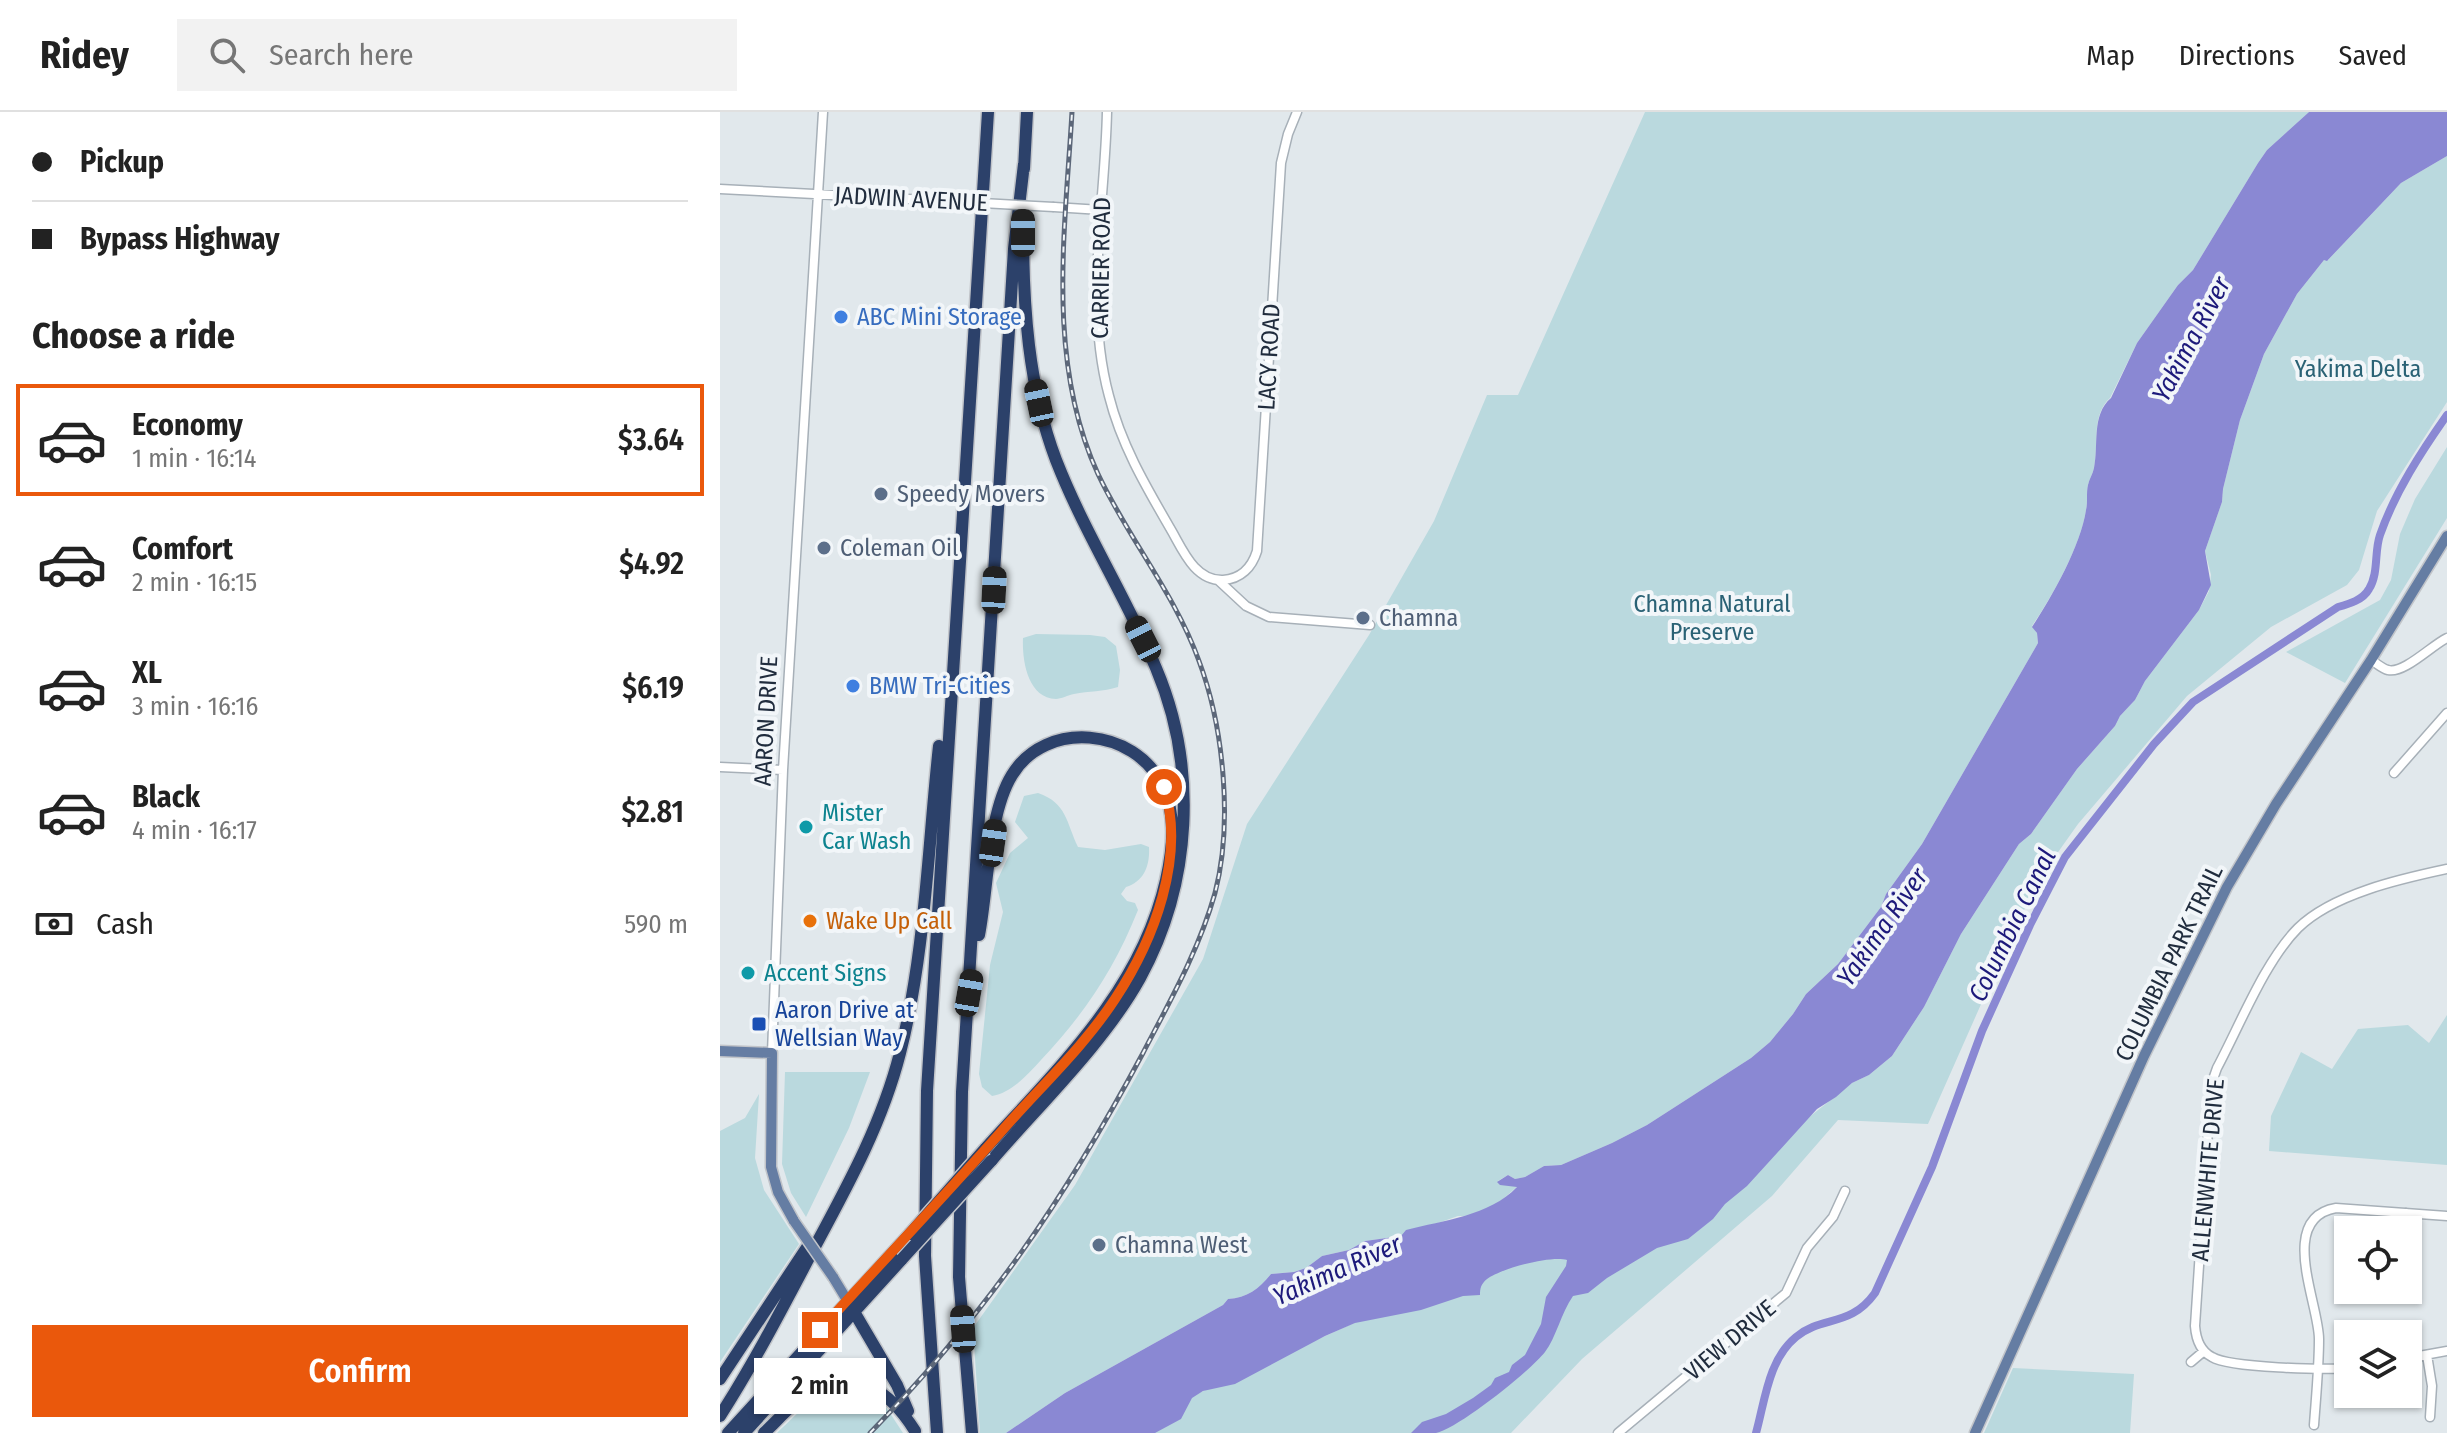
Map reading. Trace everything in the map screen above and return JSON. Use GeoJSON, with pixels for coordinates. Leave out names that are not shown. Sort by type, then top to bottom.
{"type":"FeatureCollection","features":[{"type":"Feature","properties":{"kind":"highway"},"geometry":{"type":"LineString","coordinates":[[936,1431],[925,1256],[927,1091],[983,189],[985,112]]}},
{"type":"Feature","properties":{"kind":"highway"},"geometry":{"type":"LineString","coordinates":[[972,1433],[959,1277],[962,1092],[1014,249],[1027,112]]}},
{"type":"Feature","properties":{"kind":"highway"},"geometry":{"type":"LineString","coordinates":[[728,1433],[898,1256],[1097,1040],[1141,977],[1167,917],[1184,829],[1180,749],[1167,697],[1143,639],[1068,488],[1039,403],[1026,322],[1024,164]]}},
{"type":"Feature","properties":{"kind":"highway"},"geometry":{"type":"LineString","coordinates":[[720,1416],[754,1361],[841,1198],[865,1151],[886,1099],[906,1027],[916,964],[954,620]]}},
{"type":"Feature","properties":{"kind":"highway"},"geometry":{"type":"LineString","coordinates":[[969,993],[999,805],[1013,772],[1036,750],[1061,739],[1090,737],[1119,743],[1132,750],[1157,774],[1164,787],[1172,820],[1166,880],[1147,939],[1109,1007],[988,1155]]}},
{"type":"Feature","properties":{"kind":"highway"},"geometry":{"type":"LineString","coordinates":[[720,1379],[841,1198]]}},
{"type":"Feature","properties":{"kind":"highway"},"geometry":{"type":"LineString","coordinates":[[850,1305],[901,1394],[915,1432]]}},
{"type":"Feature","properties":{"kind":"highway"},"geometry":{"type":"LineString","coordinates":[[744,1433],[850,1305]]}},
{"type":"Feature","properties":{"kind":"highway"},"geometry":{"type":"LineString","coordinates":[[764,1433],[809,1392],[832,1383],[853,1382],[872,1387],[891,1398],[915,1432]]}},
{"type":"Feature","properties":{"kind":"main road","name":"COLUMBIA PARK TRAIL"},"geometry":{"type":"LineString","coordinates":[[1975,1433],[2201,937],[2269,815],[2371,660],[2447,536]]}},
{"type":"Feature","properties":{"kind":"main road"},"geometry":{"type":"LineString","coordinates":[[720,1051],[772,1053]]}},
{"type":"Feature","properties":{"kind":"main road","name":"AARON DRIVE"},"geometry":{"type":"LineString","coordinates":[[772,1053],[771,1167],[778,1192],[850,1305]]}},
{"type":"Feature","properties":{"kind":"street","name":"AARON DRIVE"},"geometry":{"type":"LineString","coordinates":[[772,1053],[783,770],[823,112]]}},
{"type":"Feature","properties":{"kind":"street","name":"CARRIER ROAD"},"geometry":{"type":"LineString","coordinates":[[1107,112],[1096,285],[1097,326],[1112,409],[1138,473],[1189,560],[1199,571],[1218,580],[1246,606],[1269,617],[1370,625]]}},
{"type":"Feature","properties":{"kind":"street","name":"LACY ROAD"},"geometry":{"type":"LineString","coordinates":[[1218,580],[1244,573],[1253,563],[1257,551],[1281,163],[1297,112]]}},
{"type":"Feature","properties":{"kind":"street","name":"JADWIN AVENUE"},"geometry":{"type":"LineString","coordinates":[[720,189],[1101,210]]}},
{"type":"Feature","properties":{"kind":"street"},"geometry":{"type":"LineString","coordinates":[[2371,660],[2387,670],[2395,671],[2447,638]]}},
{"type":"Feature","properties":{"kind":"street"},"geometry":{"type":"LineString","coordinates":[[2394,773],[2447,713]]}},
{"type":"Feature","properties":{"kind":"street"},"geometry":{"type":"LineString","coordinates":[[720,767],[783,770]]}},
{"type":"Feature","properties":{"kind":"street","name":"ALLENWHITE DRIVE"},"geometry":{"type":"LineString","coordinates":[[2204,1351],[2197,1339],[2195,1326],[2210,1094],[2217,1068],[2276,955],[2306,921],[2334,904],[2374,888],[2447,869]]}},
{"type":"Feature","properties":{"kind":"street","name":"VIEW DRIVE"},"geometry":{"type":"LineString","coordinates":[[1618,1433],[1786,1293],[1807,1248],[1833,1217],[1845,1191]]}},
{"type":"Feature","properties":{"kind":"street"},"geometry":{"type":"LineString","coordinates":[[2314,1425],[2319,1336],[2305,1264],[2307,1234],[2315,1214],[2336,1208],[2447,1216]]}},
{"type":"Feature","properties":{"kind":"street"},"geometry":{"type":"LineString","coordinates":[[2191,1362],[2204,1351],[2216,1360],[2227,1362],[2334,1368]]}},
{"type":"Feature","properties":{"kind":"street"},"geometry":{"type":"LineString","coordinates":[[2422,1356],[2447,1351]]}},
{"type":"Feature","properties":{"kind":"street"},"geometry":{"type":"LineString","coordinates":[[2427,1355],[2432,1386],[2430,1417]]}},
{"type":"Feature","properties":{"kind":"green space","name":"Chamna Natural Preserve"},"geometry":{"type":"Polygon","coordinates":[[[1645,112],[2309,112],[2267,150],[2193,270],[2178,285],[2137,343],[2100,413],[2083,524],[2065,570],[2032,626],[2038,643],[1922,844],[1886,894],[1881,907],[1838,964],[1806,994],[1770,1042],[1751,1058],[1647,1125],[1612,1143],[1561,1165],[1544,1166],[1525,1177],[1515,1179],[1508,1175],[1498,1181],[1518,1186],[1497,1204],[1469,1216],[1458,1216],[1401,1236],[1365,1241],[1349,1250],[1322,1256],[1306,1268],[1294,1272],[1271,1274],[1252,1292],[1228,1299],[1223,1305],[1065,1393],[1006,1433],[980,1433],[973,1328],[1075,1185],[1203,959],[1247,824],[1369,635],[1434,521],[1487,395],[1518,395],[1645,112]]]}},
{"type":"Feature","properties":{"kind":"green space","name":"Yakima Delta"},"geometry":{"type":"Polygon","coordinates":[[[2447,156],[2447,402],[2377,511],[2359,570],[2347,585],[2271,627],[2187,696],[2078,824],[2039,879],[1928,1124],[1838,1120],[1772,1196],[1582,1359],[1511,1433],[1129,1433],[1179,1402],[1808,1118],[1892,1056],[1924,1007],[1961,934],[2019,844],[2031,834],[2077,769],[2135,700],[2145,681],[2199,610],[2209,591],[2211,575],[2205,551],[2222,502],[2240,420],[2264,354],[2297,294],[2324,260],[2328,260],[2401,183],[2447,156]]]}},
{"type":"Feature","properties":{"kind":"green space"},"geometry":{"type":"Polygon","coordinates":[[[2447,447],[2447,518],[2345,683],[2286,652],[2380,600],[2391,580],[2400,534],[2415,499],[2447,447]]]}},
{"type":"Feature","properties":{"kind":"green space"},"geometry":{"type":"Polygon","coordinates":[[[1036,634],[1105,637],[1116,646],[1120,670],[1118,687],[1056,699],[1038,692],[1028,676],[1023,647],[1023,638],[1036,634]]]}},
{"type":"Feature","properties":{"kind":"green space"},"geometry":{"type":"Polygon","coordinates":[[[1038,793],[1060,808],[1078,847],[1105,850],[1141,844],[1149,847],[1148,860],[1145,872],[1121,894],[1127,901],[1135,903],[1138,910],[1097,990],[1057,1043],[1031,1071],[1013,1087],[992,1096],[982,1087],[979,1074],[990,965],[1003,912],[996,883],[1010,853],[1028,838],[1015,822],[1024,796],[1038,793]]]}},
{"type":"Feature","properties":{"kind":"green space"},"geometry":{"type":"Polygon","coordinates":[[[2447,1015],[2447,1165],[2269,1151],[2271,1116],[2301,1052],[2332,1069],[2358,1029],[2408,1025],[2429,1043],[2447,1015]]]}},
{"type":"Feature","properties":{"kind":"green space"},"geometry":{"type":"Polygon","coordinates":[[[785,1072],[870,1072],[849,1128],[806,1217],[791,1193],[782,1164],[785,1072]]]}},
{"type":"Feature","properties":{"kind":"green space"},"geometry":{"type":"Polygon","coordinates":[[[759,1094],[755,1158],[764,1190],[799,1244],[720,1362],[720,1131],[745,1118],[759,1094]]]}},
{"type":"Feature","properties":{"kind":"green space"},"geometry":{"type":"Polygon","coordinates":[[[2013,1368],[2134,1374],[2130,1433],[1984,1433],[2013,1368]]]}},
{"type":"Feature","properties":{"kind":"green space"},"geometry":{"type":"Polygon","coordinates":[[[860,1392],[882,1401],[903,1433],[777,1433],[813,1402],[832,1395],[860,1392]]]}},
{"type":"Feature","properties":{"kind":"water","name":"Yakima River"},"geometry":{"type":"Polygon","coordinates":[[[2309,112],[2447,112],[2447,156],[2401,183],[2327,261],[2324,260],[2297,294],[2264,354],[2240,420],[2222,502],[2205,551],[2211,585],[2199,610],[2115,726],[2077,769],[2031,834],[2019,844],[1961,934],[1924,1007],[1892,1056],[1817,1109],[1747,1186],[1688,1239],[1657,1248],[1588,1293],[1573,1296],[1549,1346],[1537,1361],[1494,1398],[1447,1429],[1436,1433],[1411,1433],[1422,1422],[1446,1414],[1473,1398],[1491,1385],[1495,1378],[1509,1372],[1512,1365],[1525,1355],[1541,1324],[1546,1297],[1567,1260],[1538,1261],[1503,1271],[1485,1281],[1480,1295],[1463,1296],[1421,1310],[1355,1323],[1235,1384],[1203,1391],[1192,1398],[1181,1419],[1155,1433],[1006,1433],[1065,1393],[1223,1305],[1228,1299],[1252,1292],[1271,1274],[1294,1272],[1306,1268],[1322,1256],[1349,1250],[1365,1241],[1401,1236],[1406,1230],[1465,1216],[1493,1205],[1517,1187],[1497,1182],[1508,1175],[1515,1179],[1525,1177],[1544,1166],[1561,1165],[1612,1143],[1647,1125],[1751,1058],[1770,1042],[1806,994],[1838,964],[1881,907],[1886,894],[1922,844],[2038,643],[2037,633],[2032,627],[2065,570],[2083,524],[2088,485],[2094,468],[2098,422],[2137,343],[2178,285],[2193,270],[2267,150],[2309,112]]]}},
{"type":"Feature","properties":{"kind":"waterway","name":"Columbia Canal"},"geometry":{"type":"LineString","coordinates":[[1756,1433],[1773,1369],[1787,1346],[1806,1330],[1856,1312],[1875,1293],[1932,1167],[1982,1031],[2065,857],[2154,744],[2193,702],[2338,607],[2366,593],[2374,576],[2380,535],[2393,503],[2447,415]]}},
{"type":"Feature","properties":{"kind":"railway"},"geometry":{"type":"LineString","coordinates":[[870,1433],[951,1344],[987,1299],[1084,1157],[1183,975],[1201,935],[1221,866],[1223,776],[1208,687],[1189,636],[1098,474],[1082,431],[1071,387],[1065,341],[1063,249],[1072,112]]}},
{"type":"Feature","properties":{"kind":"place","name":"ABC Mini Storage"},"geometry":{"type":"Point","coordinates":[841,317]}},
{"type":"Feature","properties":{"kind":"place","name":"Speedy Movers"},"geometry":{"type":"Point","coordinates":[881,494]}},
{"type":"Feature","properties":{"kind":"place","name":"Coleman Oil"},"geometry":{"type":"Point","coordinates":[824,548]}},
{"type":"Feature","properties":{"kind":"place","name":"Chamna"},"geometry":{"type":"Point","coordinates":[1363,618]}},
{"type":"Feature","properties":{"kind":"place","name":"BMW Tri-Cities"},"geometry":{"type":"Point","coordinates":[853,686]}},
{"type":"Feature","properties":{"kind":"place","name":"Mister Car Wash"},"geometry":{"type":"Point","coordinates":[806,827]}},
{"type":"Feature","properties":{"kind":"place","name":"Wake Up Call"},"geometry":{"type":"Point","coordinates":[810,921]}},
{"type":"Feature","properties":{"kind":"place","name":"Accent Signs"},"geometry":{"type":"Point","coordinates":[748,973]}},
{"type":"Feature","properties":{"kind":"place","name":"Aaron Drive at Wellsian Way"},"geometry":{"type":"Point","coordinates":[759,1024]}},
{"type":"Feature","properties":{"kind":"place","name":"Chamna West"},"geometry":{"type":"Point","coordinates":[1099,1245]}},
{"type":"Feature","properties":{"kind":"route"},"geometry":{"type":"LineString","coordinates":[[820,1330],[894,1252],[1115,999],[1147,939],[1166,880],[1172,820],[1164,787]]}}]}
